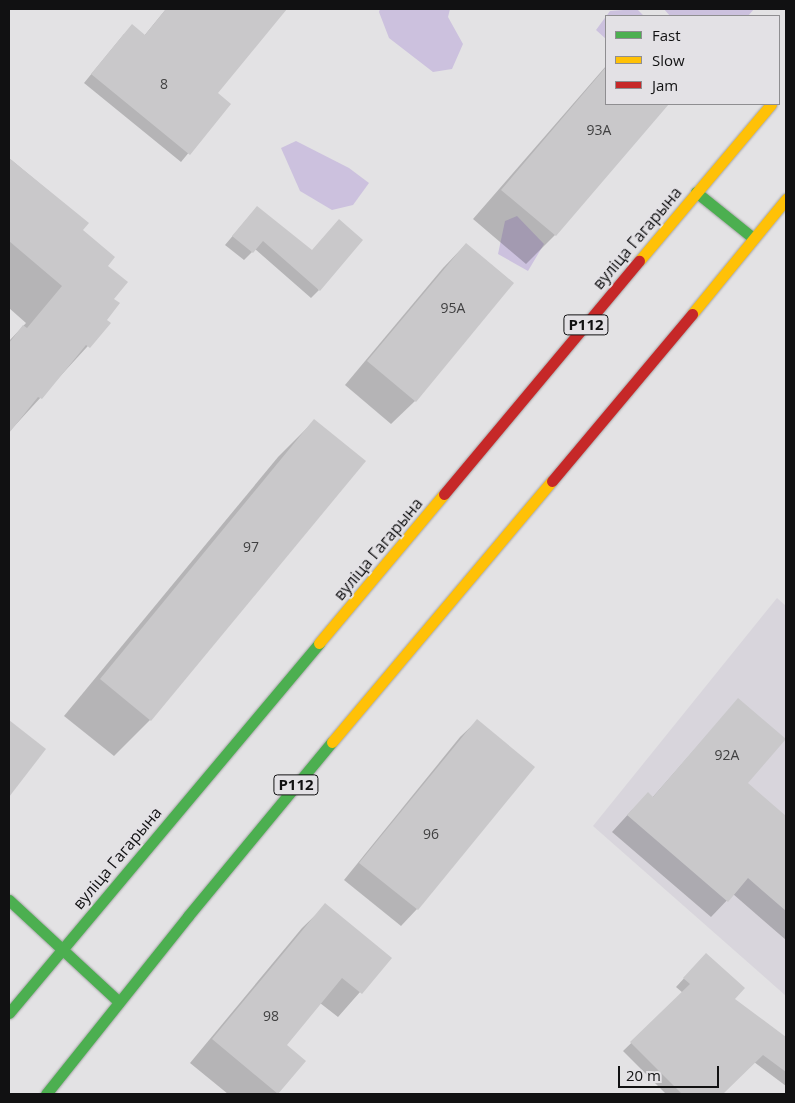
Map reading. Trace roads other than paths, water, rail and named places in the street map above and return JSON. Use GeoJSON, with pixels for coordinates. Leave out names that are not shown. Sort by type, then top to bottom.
{"type":"FeatureCollection","features":[{"type":"Feature","properties":{"kind":"main road","name":"вуліца Гагарына"},"geometry":{"type":"LineString","coordinates":[[9,1013],[61,948],[407,540],[770,105]]}},
{"type":"Feature","properties":{"kind":"main road"},"geometry":{"type":"LineString","coordinates":[[696,192],[753,238]]}},
{"type":"Feature","properties":{"kind":"main road","name":"Р112"},"geometry":{"type":"LineString","coordinates":[[46,1094],[119,1002],[475,569],[696,310],[786,199]]}},
{"type":"Feature","properties":{"kind":"main road"},"geometry":{"type":"LineString","coordinates":[[9,900],[119,1002]]}}]}
